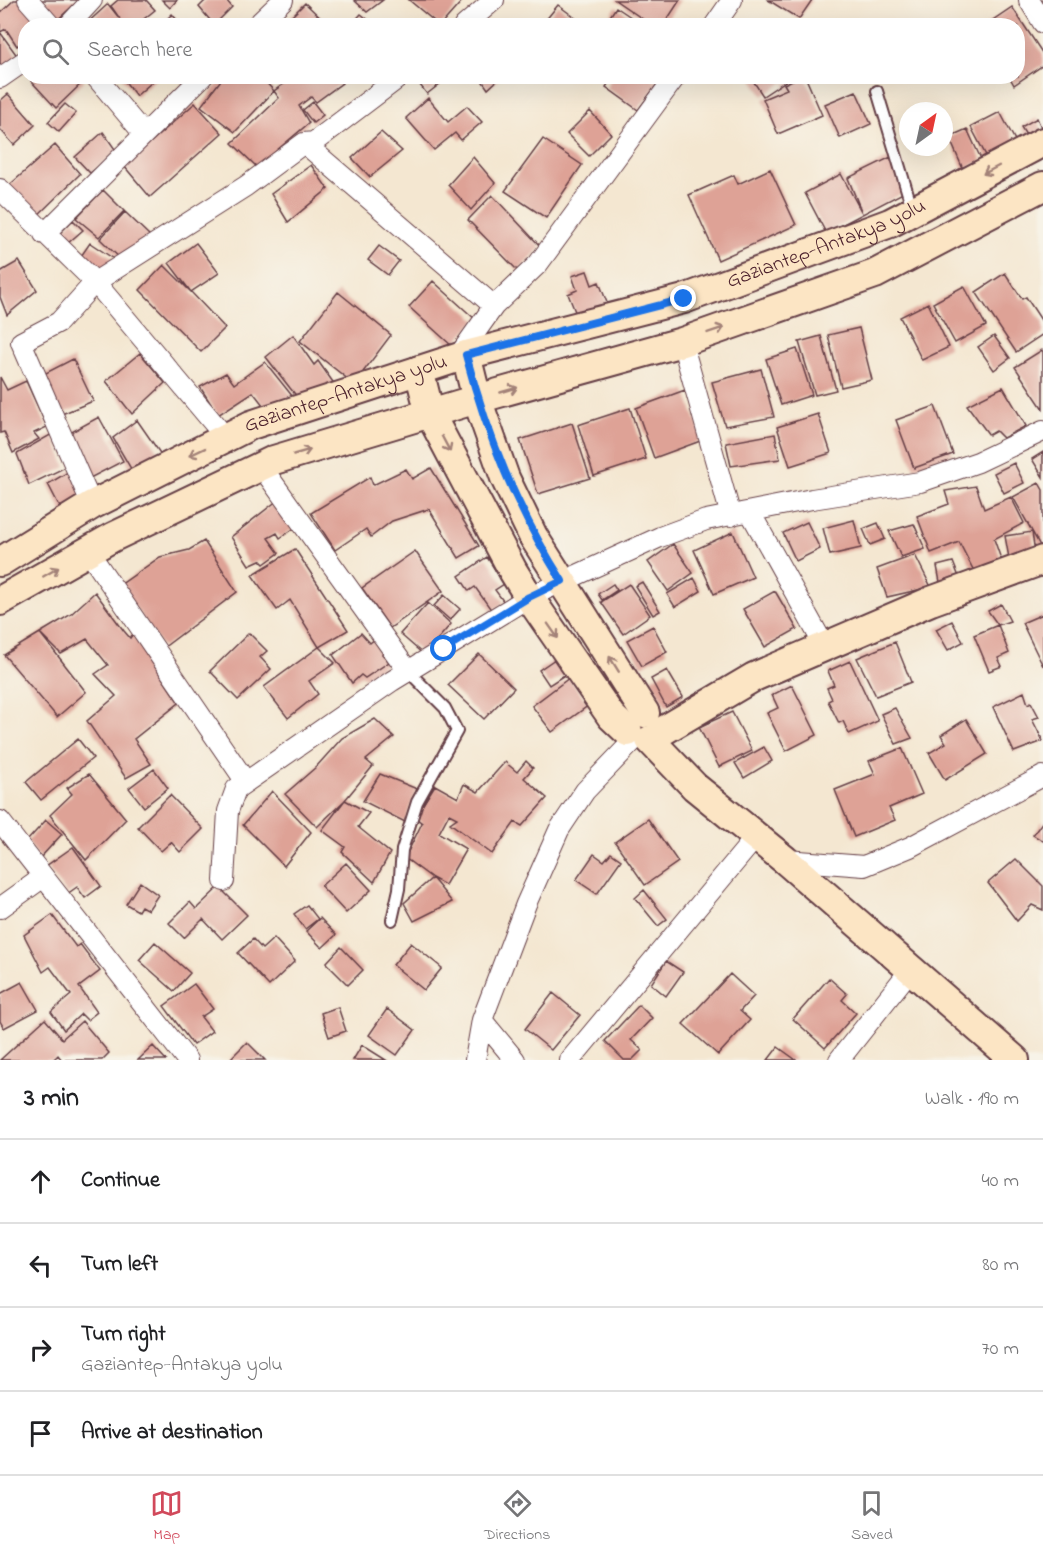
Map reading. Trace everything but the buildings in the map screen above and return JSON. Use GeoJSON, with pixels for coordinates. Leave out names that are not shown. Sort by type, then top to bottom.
{"type":"FeatureCollection","features":[{"type":"Feature","properties":{"kind":"main road","name":"Gaziantep-Antakya yolu"},"geometry":{"type":"LineString","coordinates":[[7,551],[92,505],[251,425],[461,356],[684,299],[890,223],[1043,142]]}},
{"type":"Feature","properties":{"kind":"main road","name":"Gaziantep-Antakya yolu"},"geometry":{"type":"LineString","coordinates":[[0,601],[88,551],[274,460],[477,399],[682,342],[874,274],[1043,186]]}},
{"type":"Feature","properties":{"kind":"main road"},"geometry":{"type":"LineString","coordinates":[[461,356],[505,478],[533,536],[562,581],[644,732],[695,787],[755,838],[785,860],[1015,1060]]}},
{"type":"Feature","properties":{"kind":"main road"},"geometry":{"type":"LineString","coordinates":[[419,370],[430,414],[529,597],[612,716],[644,732]]}},
{"type":"Feature","properties":{"kind":"main road"},"geometry":{"type":"LineString","coordinates":[[644,732],[754,677],[931,601],[1043,560]]}},
{"type":"Feature","properties":{"kind":"street"},"geometry":{"type":"LineString","coordinates":[[28,0],[44,18]]}},
{"type":"Feature","properties":{"kind":"street"},"geometry":{"type":"LineString","coordinates":[[75,18],[92,0]]}},
{"type":"Feature","properties":{"kind":"street"},"geometry":{"type":"LineString","coordinates":[[264,18],[283,0]]}},
{"type":"Feature","properties":{"kind":"street"},"geometry":{"type":"LineString","coordinates":[[473,18],[494,0]]}},
{"type":"Feature","properties":{"kind":"street"},"geometry":{"type":"LineString","coordinates":[[720,18],[732,0]]}},
{"type":"Feature","properties":{"kind":"street"},"geometry":{"type":"LineString","coordinates":[[1029,0],[1043,23]]}},
{"type":"Feature","properties":{"kind":"street"},"geometry":{"type":"LineString","coordinates":[[0,78],[18,66]]}},
{"type":"Feature","properties":{"kind":"street"},"geometry":{"type":"LineString","coordinates":[[102,84],[144,133]]}},
{"type":"Feature","properties":{"kind":"street"},"geometry":{"type":"LineString","coordinates":[[44,234],[195,84]]}},
{"type":"Feature","properties":{"kind":"street"},"geometry":{"type":"LineString","coordinates":[[92,505],[21,342],[59,322],[95,282],[246,186],[304,143],[314,142],[390,84]]}},
{"type":"Feature","properties":{"kind":"street"},"geometry":{"type":"LineString","coordinates":[[461,356],[494,306],[538,264],[670,84]]}},
{"type":"Feature","properties":{"kind":"street"},"geometry":{"type":"LineString","coordinates":[[304,143],[494,306]]}},
{"type":"Feature","properties":{"kind":"street"},"geometry":{"type":"LineString","coordinates":[[0,189],[95,282],[226,438]]}},
{"type":"Feature","properties":{"kind":"street"},"geometry":{"type":"LineString","coordinates":[[682,342],[741,514],[825,647]]}},
{"type":"Feature","properties":{"kind":"street"},"geometry":{"type":"LineString","coordinates":[[224,881],[228,811],[236,789],[408,671],[529,597],[660,537],[706,520],[812,499],[920,482],[978,462],[1043,431]]}},
{"type":"Feature","properties":{"kind":"street"},"geometry":{"type":"LineString","coordinates":[[261,466],[408,671]]}},
{"type":"Feature","properties":{"kind":"street"},"geometry":{"type":"LineString","coordinates":[[88,551],[246,782]]}},
{"type":"Feature","properties":{"kind":"street"},"geometry":{"type":"LineString","coordinates":[[473,1056],[482,1020],[526,904],[559,830],[585,791],[644,732]]}},
{"type":"Feature","properties":{"kind":"street"},"geometry":{"type":"LineString","coordinates":[[785,860],[864,866],[910,848],[1043,776]]}},
{"type":"Feature","properties":{"kind":"street"},"geometry":{"type":"LineString","coordinates":[[0,821],[42,878],[187,1060]]}},
{"type":"Feature","properties":{"kind":"street"},"geometry":{"type":"LineString","coordinates":[[570,1060],[755,838]]}},
{"type":"Feature","properties":{"kind":"street"},"geometry":{"type":"LineString","coordinates":[[0,908],[42,878]]}},
{"type":"Feature","properties":{"kind":"street"},"geometry":{"type":"LineString","coordinates":[[839,1060],[911,969]]}},
{"type":"Feature","properties":{"kind":"street"},"geometry":{"type":"LineString","coordinates":[[482,1020],[515,1060]]}},
{"type":"Feature","properties":{"kind":"lane"},"geometry":{"type":"LineString","coordinates":[[877,91],[913,211]]}},
{"type":"Feature","properties":{"kind":"lane"},"geometry":{"type":"LineString","coordinates":[[392,921],[399,889],[402,850],[417,802],[457,731],[445,708],[408,671]]}},
{"type":"Feature","properties":{"kind":"route"},"geometry":{"type":"LineString","coordinates":[[444,649],[529,597],[562,581],[533,536],[505,478],[477,399],[466,355],[684,299]]}}]}
